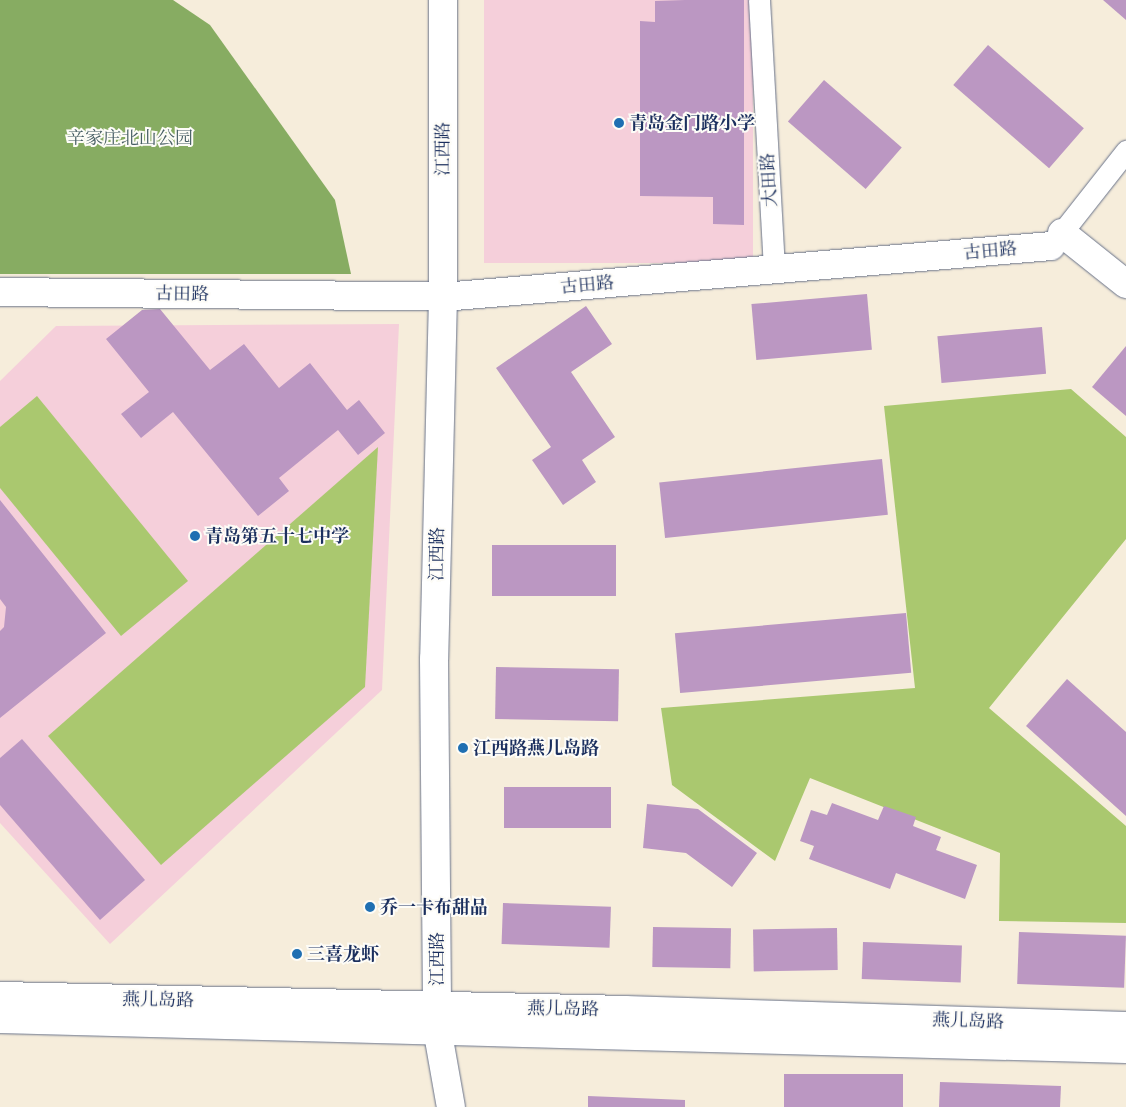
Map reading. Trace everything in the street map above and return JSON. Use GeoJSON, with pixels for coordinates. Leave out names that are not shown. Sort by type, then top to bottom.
{"type":"FeatureCollection","features":[{"type":"Feature","properties":{"kind":"main road","name":"江西路"},"geometry":{"type":"LineString","coordinates":[[444,0],[443,297],[434,659],[437,1017],[451,1107]]}},
{"type":"Feature","properties":{"kind":"main road","name":"古田路"},"geometry":{"type":"LineString","coordinates":[[0,292],[443,297],[774,269],[1057,240]]}},
{"type":"Feature","properties":{"kind":"main road"},"geometry":{"type":"LineString","coordinates":[[1057,240],[1126,284]]}},
{"type":"Feature","properties":{"kind":"main road","name":"燕儿岛路"},"geometry":{"type":"LineString","coordinates":[[0,996],[1126,1048]]}},
{"type":"Feature","properties":{"kind":"main road","name":"燕儿岛路"},"geometry":{"type":"LineString","coordinates":[[0,1019],[437,1017],[1126,1026]]}},
{"type":"Feature","properties":{"kind":"street","name":"大田路"},"geometry":{"type":"LineString","coordinates":[[759,0],[774,269]]}},
{"type":"Feature","properties":{"kind":"street"},"geometry":{"type":"LineString","coordinates":[[1057,240],[1126,151]]}},
{"type":"Feature","properties":{"kind":"shaded area","name":"青岛金门路小学"},"geometry":{"type":"Polygon","coordinates":[[[484,0],[753,0],[753,263],[484,263],[484,0]]]}},
{"type":"Feature","properties":{"kind":"shaded area","name":"青岛第五十七中学"},"geometry":{"type":"Polygon","coordinates":[[[399,324],[382,690],[110,944],[0,823],[0,381],[56,326],[399,324]]]}},
{"type":"Feature","properties":{"kind":"green space","name":"辛家庄北山公园"},"geometry":{"type":"Polygon","coordinates":[[[0,0],[173,0],[210,25],[335,200],[351,274],[0,274],[0,0]]]}},
{"type":"Feature","properties":{"kind":"green space"},"geometry":{"type":"Polygon","coordinates":[[[1071,389],[1126,437],[1126,539],[989,708],[1126,826],[1126,923],[999,921],[1000,853],[810,778],[775,861],[672,785],[661,708],[915,688],[884,406],[1071,389]]]}},
{"type":"Feature","properties":{"kind":"green space"},"geometry":{"type":"Polygon","coordinates":[[[37,396],[188,581],[121,636],[0,488],[0,427],[37,396]]]}},
{"type":"Feature","properties":{"kind":"green space"},"geometry":{"type":"Polygon","coordinates":[[[378,447],[365,687],[161,865],[48,736],[378,447]]]}},
{"type":"Feature","properties":{"kind":"building"},"geometry":{"type":"Polygon","coordinates":[[[744,0],[744,225],[713,224],[713,197],[640,196],[640,21],[655,22],[655,1],[744,0]]]}},
{"type":"Feature","properties":{"kind":"building"},"geometry":{"type":"Polygon","coordinates":[[[1103,0],[1126,0],[1126,20],[1103,0]]]}},
{"type":"Feature","properties":{"kind":"building"},"geometry":{"type":"Polygon","coordinates":[[[988,45],[1084,128],[1049,168],[953,85],[988,45]]]}},
{"type":"Feature","properties":{"kind":"building"},"geometry":{"type":"Polygon","coordinates":[[[824,80],[902,148],[866,189],[788,122],[824,80]]]}},
{"type":"Feature","properties":{"kind":"building"},"geometry":{"type":"Polygon","coordinates":[[[867,294],[872,350],[756,360],[751,304],[867,294]]]}},
{"type":"Feature","properties":{"kind":"building"},"geometry":{"type":"Polygon","coordinates":[[[586,306],[612,344],[571,372],[615,437],[582,460],[596,482],[563,505],[532,460],[551,447],[496,368],[586,306]]]}},
{"type":"Feature","properties":{"kind":"building"},"geometry":{"type":"Polygon","coordinates":[[[160,309],[210,370],[244,344],[279,388],[310,363],[347,410],[359,400],[385,433],[358,455],[338,430],[279,478],[289,491],[258,516],[173,412],[141,438],[121,414],[149,392],[106,339],[142,310],[160,309]]]}},
{"type":"Feature","properties":{"kind":"building"},"geometry":{"type":"Polygon","coordinates":[[[1042,327],[1046,374],[941,383],[937,336],[1042,327]]]}},
{"type":"Feature","properties":{"kind":"building"},"geometry":{"type":"Polygon","coordinates":[[[1126,346],[1126,416],[1092,387],[1126,346]]]}},
{"type":"Feature","properties":{"kind":"building"},"geometry":{"type":"Polygon","coordinates":[[[882,459],[888,515],[665,538],[659,482],[882,459]]]}},
{"type":"Feature","properties":{"kind":"building"},"geometry":{"type":"Polygon","coordinates":[[[0,500],[106,633],[0,718],[0,631],[4,627],[6,607],[0,599],[0,500]]]}},
{"type":"Feature","properties":{"kind":"building"},"geometry":{"type":"Polygon","coordinates":[[[492,545],[616,545],[616,596],[492,596],[492,545]]]}},
{"type":"Feature","properties":{"kind":"building"},"geometry":{"type":"Polygon","coordinates":[[[906,613],[911,673],[680,693],[675,633],[906,613]]]}},
{"type":"Feature","properties":{"kind":"building"},"geometry":{"type":"Polygon","coordinates":[[[496,667],[619,669],[618,721],[495,719],[496,667]]]}},
{"type":"Feature","properties":{"kind":"building"},"geometry":{"type":"Polygon","coordinates":[[[1067,679],[1126,732],[1126,816],[1026,726],[1067,679]]]}},
{"type":"Feature","properties":{"kind":"building"},"geometry":{"type":"Polygon","coordinates":[[[22,739],[145,880],[100,920],[0,805],[0,758],[22,739]]]}},
{"type":"Feature","properties":{"kind":"building"},"geometry":{"type":"Polygon","coordinates":[[[504,787],[611,787],[611,828],[504,828],[504,787]]]}},
{"type":"Feature","properties":{"kind":"building"},"geometry":{"type":"Polygon","coordinates":[[[832,803],[878,820],[884,806],[916,817],[913,826],[941,837],[936,850],[977,865],[965,899],[896,873],[890,889],[809,859],[814,846],[800,841],[811,810],[827,815],[832,803]]]}},
{"type":"Feature","properties":{"kind":"building"},"geometry":{"type":"Polygon","coordinates":[[[647,804],[698,809],[757,853],[732,887],[686,853],[643,848],[647,804]]]}},
{"type":"Feature","properties":{"kind":"building"},"geometry":{"type":"Polygon","coordinates":[[[503,903],[611,907],[610,948],[502,944],[503,903]]]}},
{"type":"Feature","properties":{"kind":"building"},"geometry":{"type":"Polygon","coordinates":[[[653,927],[731,928],[730,968],[652,967],[653,927]]]}},
{"type":"Feature","properties":{"kind":"building"},"geometry":{"type":"Polygon","coordinates":[[[837,928],[838,970],[754,971],[753,929],[837,928]]]}},
{"type":"Feature","properties":{"kind":"building"},"geometry":{"type":"Polygon","coordinates":[[[1019,932],[1126,936],[1124,988],[1017,984],[1019,932]]]}},
{"type":"Feature","properties":{"kind":"building"},"geometry":{"type":"Polygon","coordinates":[[[863,942],[962,945],[961,982],[862,979],[863,942]]]}},
{"type":"Feature","properties":{"kind":"building"},"geometry":{"type":"Polygon","coordinates":[[[784,1074],[903,1074],[903,1107],[784,1107],[784,1074]]]}},
{"type":"Feature","properties":{"kind":"building"},"geometry":{"type":"Polygon","coordinates":[[[940,1082],[1061,1086],[1060,1107],[939,1107],[940,1082]]]}},
{"type":"Feature","properties":{"kind":"building"},"geometry":{"type":"Polygon","coordinates":[[[588,1096],[685,1100],[685,1107],[588,1107],[588,1096]]]}},
{"type":"Feature","properties":{"kind":"place","name":"青岛金门路小学"},"geometry":{"type":"Point","coordinates":[619,123]}},
{"type":"Feature","properties":{"kind":"place","name":"青岛第五十七中学"},"geometry":{"type":"Point","coordinates":[195,536]}},
{"type":"Feature","properties":{"kind":"place","name":"江西路燕儿岛路"},"geometry":{"type":"Point","coordinates":[463,748]}},
{"type":"Feature","properties":{"kind":"place","name":"乔一卡布甜品"},"geometry":{"type":"Point","coordinates":[370,907]}},
{"type":"Feature","properties":{"kind":"place","name":"三喜龙虾"},"geometry":{"type":"Point","coordinates":[297,954]}}]}
